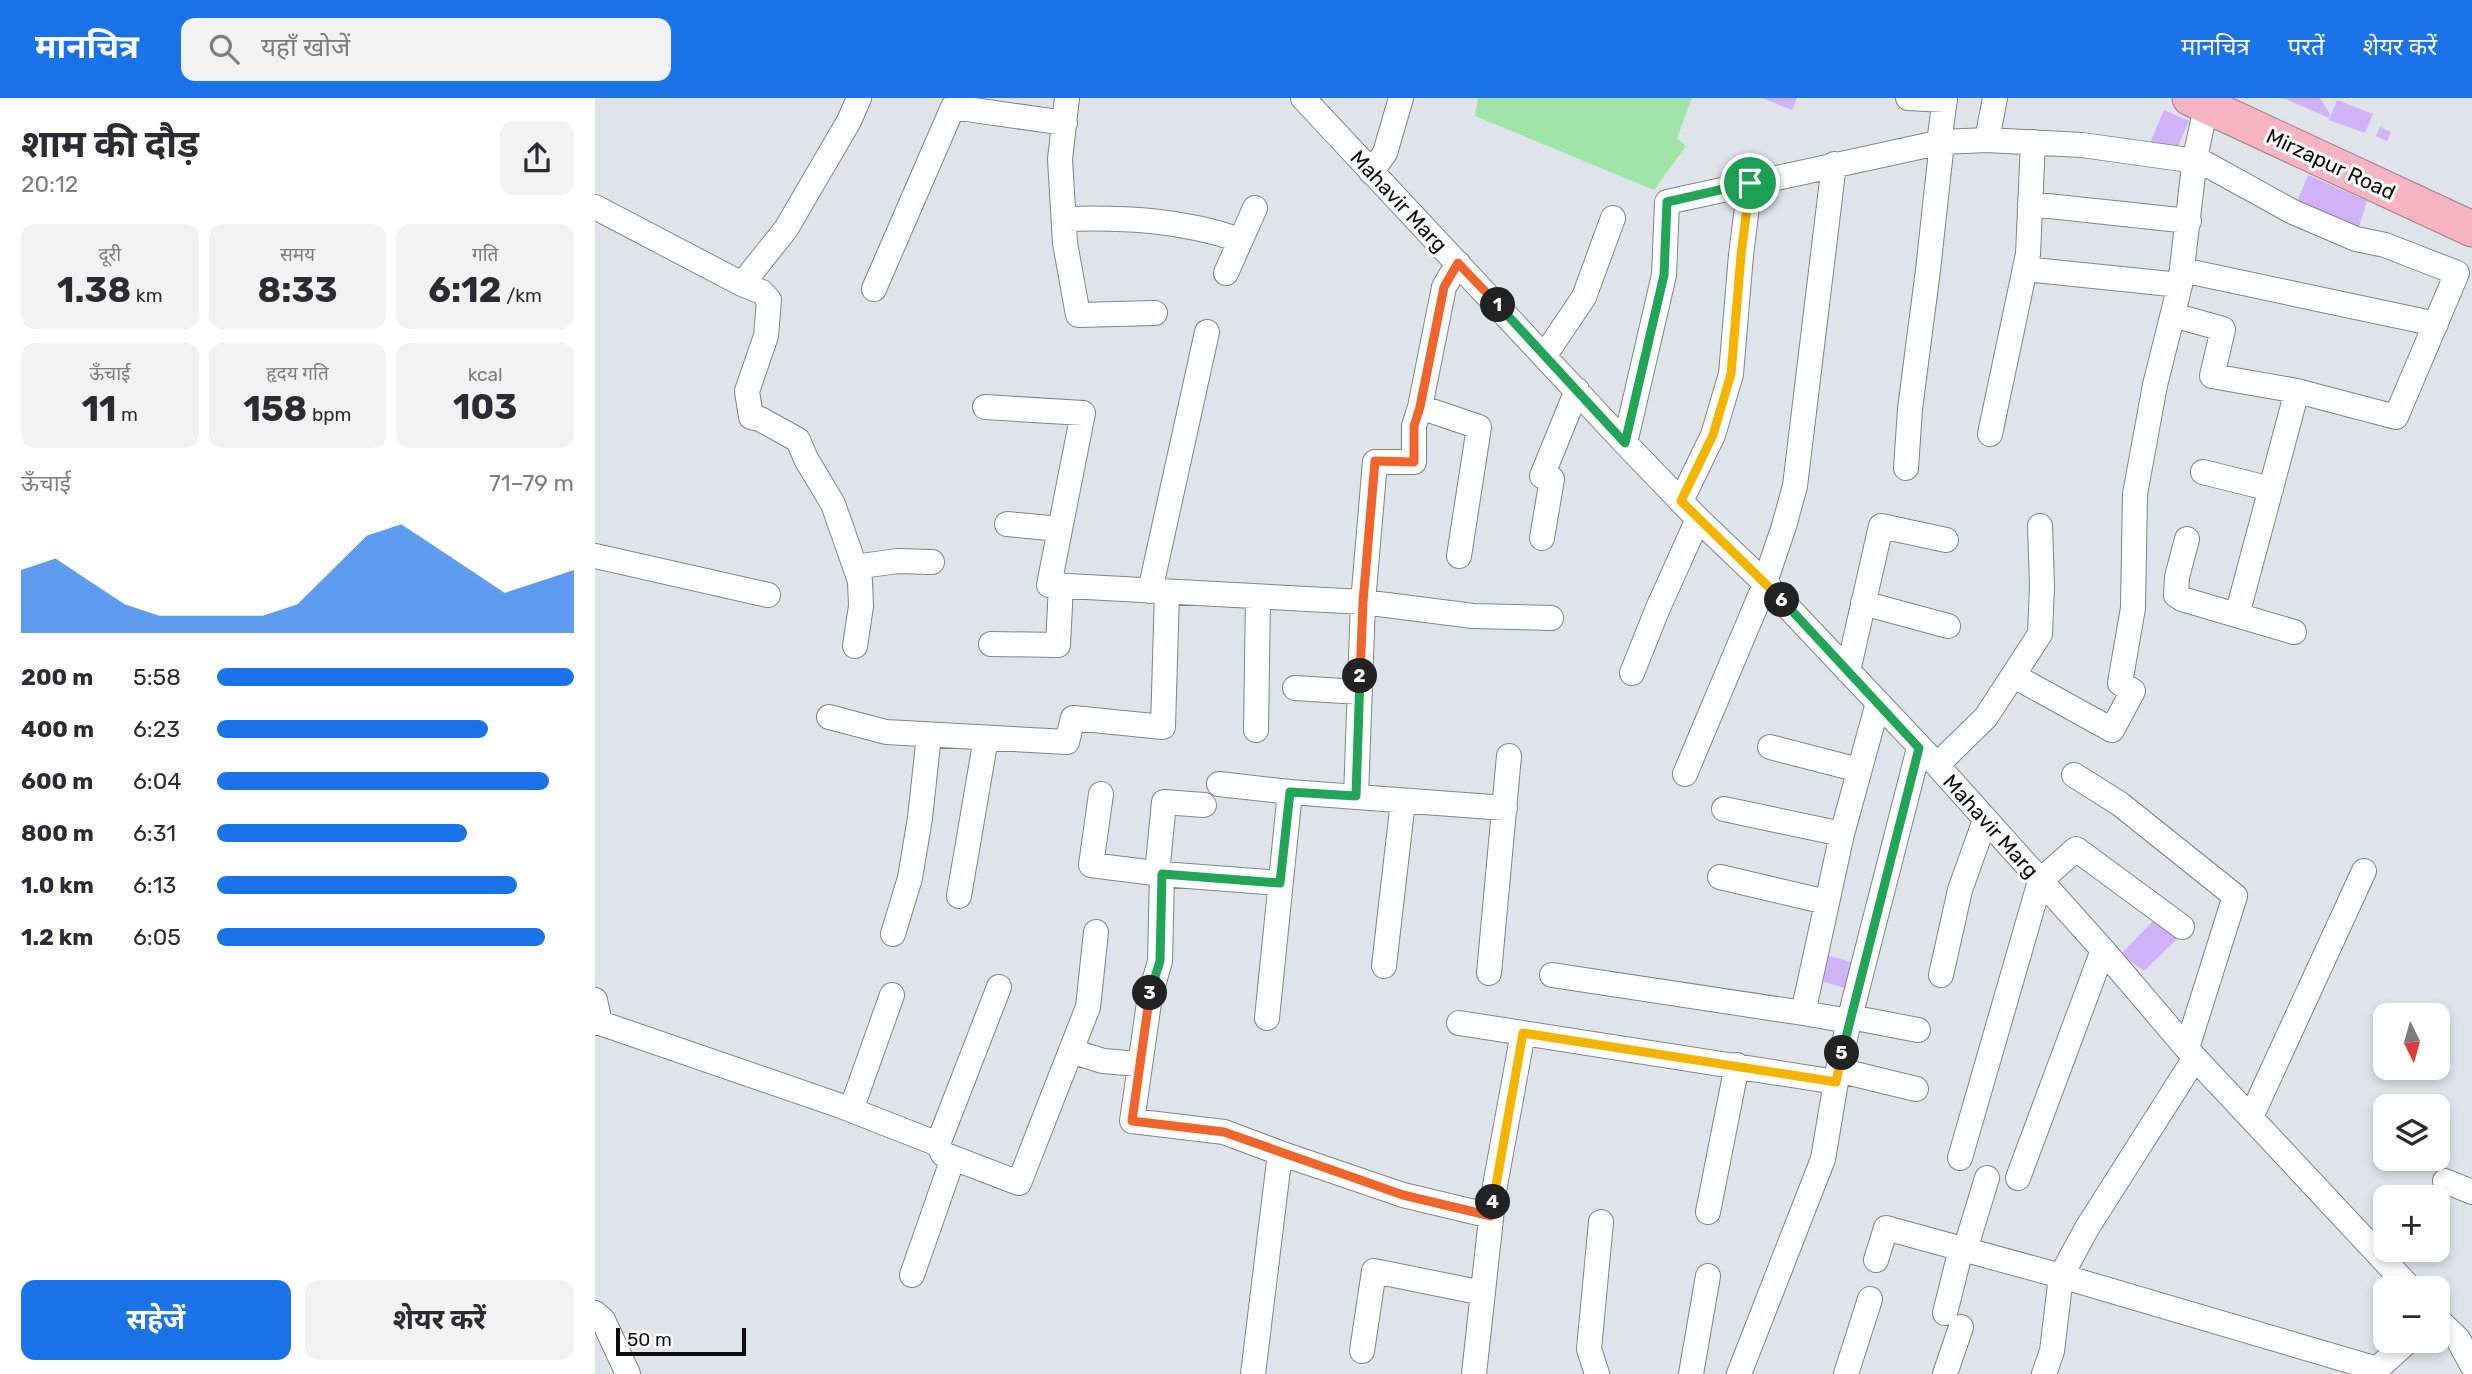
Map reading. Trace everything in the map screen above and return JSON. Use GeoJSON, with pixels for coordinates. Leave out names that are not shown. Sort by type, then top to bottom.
{"type":"FeatureCollection","features":[{"type":"Feature","properties":{"kind":"highway","name":"Mirzapur Road"},"geometry":{"type":"LineString","coordinates":[[2243,98],[2472,203]]}},
{"type":"Feature","properties":{"kind":"highway","name":"Mirzapur Road"},"geometry":{"type":"LineString","coordinates":[[2198,102],[2472,229]]}},
{"type":"Feature","properties":{"kind":"street"},"geometry":{"type":"LineString","coordinates":[[743,284],[786,229],[849,121],[859,98]]}},
{"type":"Feature","properties":{"kind":"street","name":"Mahavir Marg"},"geometry":{"type":"LineString","coordinates":[[1303,98],[1625,443],[1766,583],[1928,756],[2103,950],[2191,1053],[2399,1276]]}},
{"type":"Feature","properties":{"kind":"street"},"geometry":{"type":"LineString","coordinates":[[1371,173],[1385,153],[1401,98]]}},
{"type":"Feature","properties":{"kind":"street"},"geometry":{"type":"LineString","coordinates":[[1906,468],[1910,409],[1928,270],[1945,99],[1908,98]]}},
{"type":"Feature","properties":{"kind":"street"},"geometry":{"type":"LineString","coordinates":[[1987,140],[1995,98]]}},
{"type":"Feature","properties":{"kind":"street"},"geometry":{"type":"LineString","coordinates":[[2014,676],[2112,730],[2133,691],[2120,683],[2133,608],[2135,494],[2155,386],[2181,277],[2189,221],[2198,102]]}},
{"type":"Feature","properties":{"kind":"street"},"geometry":{"type":"LineString","coordinates":[[874,289],[953,107],[962,103],[1066,110],[1060,159],[1065,243],[1078,315],[1155,313]]}},
{"type":"Feature","properties":{"kind":"street"},"geometry":{"type":"LineString","coordinates":[[1625,443],[1664,275],[1667,202],[1834,164],[1941,143],[1987,140],[2082,145],[2182,159],[2195,158],[2305,217],[2356,239],[2385,245],[2456,273],[2396,416],[2297,391],[2212,376],[2223,329],[2172,315]]}},
{"type":"Feature","properties":{"kind":"street"},"geometry":{"type":"LineString","coordinates":[[1990,434],[2028,254],[2033,142]]}},
{"type":"Feature","properties":{"kind":"street"},"geometry":{"type":"LineString","coordinates":[[1685,774],[1766,583],[1795,486],[1834,164]]}},
{"type":"Feature","properties":{"kind":"street"},"geometry":{"type":"LineString","coordinates":[[1681,501],[1713,435],[1731,374],[1750,183]]}},
{"type":"Feature","properties":{"kind":"street"},"geometry":{"type":"LineString","coordinates":[[2030,204],[2189,221]]}},
{"type":"Feature","properties":{"kind":"street"},"geometry":{"type":"LineString","coordinates":[[595,207],[762,292],[769,300],[766,336],[747,391],[751,417],[761,419],[797,440],[833,504],[860,581],[861,606],[855,646]]}},
{"type":"Feature","properties":{"kind":"street"},"geometry":{"type":"LineString","coordinates":[[1226,273],[1255,208]]}},
{"type":"Feature","properties":{"kind":"street"},"geometry":{"type":"LineString","coordinates":[[1545,355],[1584,297],[1613,218]]}},
{"type":"Feature","properties":{"kind":"street"},"geometry":{"type":"LineString","coordinates":[[1064,219],[1165,221],[1209,229],[1240,240]]}},
{"type":"Feature","properties":{"kind":"street"},"geometry":{"type":"LineString","coordinates":[[1356,796],[1363,602],[1375,461],[1414,462],[1414,426],[1444,287],[1458,263]]}},
{"type":"Feature","properties":{"kind":"street"},"geometry":{"type":"LineString","coordinates":[[2025,269],[2181,277],[2436,324]]}},
{"type":"Feature","properties":{"kind":"street"},"geometry":{"type":"LineString","coordinates":[[829,717],[886,732],[1067,742],[1073,718],[1163,727],[1159,591],[1207,332]]}},
{"type":"Feature","properties":{"kind":"street"},"geometry":{"type":"LineString","coordinates":[[1542,538],[1552,479],[1542,476],[1577,390]]}},
{"type":"Feature","properties":{"kind":"street"},"geometry":{"type":"LineString","coordinates":[[2237,615],[2297,391]]}},
{"type":"Feature","properties":{"kind":"street"},"geometry":{"type":"LineString","coordinates":[[985,407],[1083,413],[1049,585],[1363,602],[1473,616],[1551,618]]}},
{"type":"Feature","properties":{"kind":"street"},"geometry":{"type":"LineString","coordinates":[[1420,407],[1479,427],[1458,556]]}},
{"type":"Feature","properties":{"kind":"street"},"geometry":{"type":"LineString","coordinates":[[2203,472],[2271,489]]}},
{"type":"Feature","properties":{"kind":"street"},"geometry":{"type":"LineString","coordinates":[[1633,673],[1658,608],[1699,519]]}},
{"type":"Feature","properties":{"kind":"street"},"geometry":{"type":"LineString","coordinates":[[1007,524],[1060,529]]}},
{"type":"Feature","properties":{"kind":"street"},"geometry":{"type":"LineString","coordinates":[[1848,671],[1881,526],[1946,540]]}},
{"type":"Feature","properties":{"kind":"street"},"geometry":{"type":"LineString","coordinates":[[1739,1374],[1823,1160],[1849,1019],[1928,756],[1986,717],[2039,634],[2042,586],[2040,526]]}},
{"type":"Feature","properties":{"kind":"street"},"geometry":{"type":"LineString","coordinates":[[2187,539],[2177,578],[2176,595],[2294,632]]}},
{"type":"Feature","properties":{"kind":"street"},"geometry":{"type":"LineString","coordinates":[[595,556],[768,595]]}},
{"type":"Feature","properties":{"kind":"street"},"geometry":{"type":"LineString","coordinates":[[855,567],[897,561],[932,562]]}},
{"type":"Feature","properties":{"kind":"street"},"geometry":{"type":"LineString","coordinates":[[991,643],[1058,645],[1061,585]]}},
{"type":"Feature","properties":{"kind":"street"},"geometry":{"type":"LineString","coordinates":[[1256,730],[1258,597]]}},
{"type":"Feature","properties":{"kind":"street"},"geometry":{"type":"LineString","coordinates":[[1863,603],[1948,626]]}},
{"type":"Feature","properties":{"kind":"street"},"geometry":{"type":"LineString","coordinates":[[1295,688],[1360,692]]}},
{"type":"Feature","properties":{"kind":"street"},"geometry":{"type":"LineString","coordinates":[[1803,1013],[1842,834],[1878,703]]}},
{"type":"Feature","properties":{"kind":"street"},"geometry":{"type":"LineString","coordinates":[[893,934],[910,878],[929,735]]}},
{"type":"Feature","properties":{"kind":"street"},"geometry":{"type":"LineString","coordinates":[[959,896],[986,738]]}},
{"type":"Feature","properties":{"kind":"street"},"geometry":{"type":"LineString","coordinates":[[1770,747],[1859,770]]}},
{"type":"Feature","properties":{"kind":"street"},"geometry":{"type":"LineString","coordinates":[[1489,973],[1509,756]]}},
{"type":"Feature","properties":{"kind":"street"},"geometry":{"type":"LineString","coordinates":[[2044,1374],[2052,1351],[2061,1276],[2191,1053],[2235,896],[2120,804],[2074,775]]}},
{"type":"Feature","properties":{"kind":"street"},"geometry":{"type":"LineString","coordinates":[[1219,784],[1505,808]]}},
{"type":"Feature","properties":{"kind":"street"},"geometry":{"type":"LineString","coordinates":[[1267,1017],[1290,792]]}},
{"type":"Feature","properties":{"kind":"street"},"geometry":{"type":"LineString","coordinates":[[1101,794],[1091,865],[1159,874],[1280,883]]}},
{"type":"Feature","properties":{"kind":"street"},"geometry":{"type":"LineString","coordinates":[[1384,966],[1403,801]]}},
{"type":"Feature","properties":{"kind":"street"},"geometry":{"type":"LineString","coordinates":[[1204,805],[1164,802],[1159,874],[1160,961],[1150,996],[1132,1121],[1224,1132],[1403,1195],[1491,1216]]}},
{"type":"Feature","properties":{"kind":"street"},"geometry":{"type":"LineString","coordinates":[[1724,809],[1842,834]]}},
{"type":"Feature","properties":{"kind":"street"},"geometry":{"type":"LineString","coordinates":[[1941,975],[1960,890],[1985,820]]}},
{"type":"Feature","properties":{"kind":"street"},"geometry":{"type":"LineString","coordinates":[[1960,1158],[2041,881],[2076,849],[2182,927]]}},
{"type":"Feature","properties":{"kind":"street"},"geometry":{"type":"LineString","coordinates":[[2251,1117],[2364,871]]}},
{"type":"Feature","properties":{"kind":"street"},"geometry":{"type":"LineString","coordinates":[[1720,877],[1826,902]]}},
{"type":"Feature","properties":{"kind":"street"},"geometry":{"type":"LineString","coordinates":[[597,1015],[851,1110],[1019,1183],[1088,1007],[1096,932]]}},
{"type":"Feature","properties":{"kind":"street"},"geometry":{"type":"LineString","coordinates":[[2018,1178],[2103,950]]}},
{"type":"Feature","properties":{"kind":"street"},"geometry":{"type":"LineString","coordinates":[[1552,975],[1919,1030]]}},
{"type":"Feature","properties":{"kind":"street"},"geometry":{"type":"LineString","coordinates":[[912,1275],[946,1151],[999,988]]}},
{"type":"Feature","properties":{"kind":"street"},"geometry":{"type":"LineString","coordinates":[[851,1110],[892,995]]}},
{"type":"Feature","properties":{"kind":"street"},"geometry":{"type":"LineString","coordinates":[[1459,1023],[1916,1089]]}},
{"type":"Feature","properties":{"kind":"street"},"geometry":{"type":"LineString","coordinates":[[1474,1374],[1491,1216],[1523,1033]]}},
{"type":"Feature","properties":{"kind":"street"},"geometry":{"type":"LineString","coordinates":[[1071,1051],[1103,1061],[1139,1064]]}},
{"type":"Feature","properties":{"kind":"street"},"geometry":{"type":"LineString","coordinates":[[1708,1212],[1737,1065]]}},
{"type":"Feature","properties":{"kind":"street"},"geometry":{"type":"LineString","coordinates":[[1253,1374],[1280,1153]]}},
{"type":"Feature","properties":{"kind":"street"},"geometry":{"type":"LineString","coordinates":[[1945,1374],[1963,1249],[1987,1178]]}},
{"type":"Feature","properties":{"kind":"street"},"geometry":{"type":"LineString","coordinates":[[2445,1181],[2472,1192]]}},
{"type":"Feature","properties":{"kind":"street"},"geometry":{"type":"LineString","coordinates":[[1597,1374],[1589,1349],[1601,1222]]}},
{"type":"Feature","properties":{"kind":"street"},"geometry":{"type":"LineString","coordinates":[[1876,1260],[1886,1228],[2061,1276],[2377,1369],[2395,1353]]}},
{"type":"Feature","properties":{"kind":"street"},"geometry":{"type":"LineString","coordinates":[[1362,1352],[1374,1271],[1483,1293]]}},
{"type":"Feature","properties":{"kind":"street"},"geometry":{"type":"LineString","coordinates":[[1691,1374],[1708,1276]]}},
{"type":"Feature","properties":{"kind":"street"},"geometry":{"type":"LineString","coordinates":[[1846,1374],[1870,1299]]}},
{"type":"Feature","properties":{"kind":"street"},"geometry":{"type":"LineString","coordinates":[[595,1313],[608,1329],[628,1374]]}},
{"type":"Feature","properties":{"kind":"street"},"geometry":{"type":"LineString","coordinates":[[2450,1331],[2458,1339],[2472,1365]]}},
{"type":"Feature","properties":{"kind":"green space"},"geometry":{"type":"Polygon","coordinates":[[[1478,98],[1692,98],[1677,138],[1686,146],[1654,190],[1475,116],[1478,98]]]}},
{"type":"Feature","properties":{"kind":"building"},"geometry":{"type":"Polygon","coordinates":[[[1762,98],[1797,98],[1792,110],[1762,98]]]}},
{"type":"Feature","properties":{"kind":"building"},"geometry":{"type":"Polygon","coordinates":[[[2283,98],[2320,98],[2330,114],[2329,118],[2283,98]]]}},
{"type":"Feature","properties":{"kind":"building"},"geometry":{"type":"Polygon","coordinates":[[[2337,100],[2373,114],[2365,133],[2329,120],[2337,100]]]}},
{"type":"Feature","properties":{"kind":"building"},"geometry":{"type":"Polygon","coordinates":[[[2164,110],[2189,121],[2175,153],[2150,143],[2164,110]]]}},
{"type":"Feature","properties":{"kind":"building"},"geometry":{"type":"Polygon","coordinates":[[[2380,127],[2391,132],[2387,141],[2376,136],[2380,127]]]}},
{"type":"Feature","properties":{"kind":"building"},"geometry":{"type":"Polygon","coordinates":[[[2308,175],[2367,201],[2356,236],[2294,209],[2308,175]]]}},
{"type":"Feature","properties":{"kind":"building"},"geometry":{"type":"Polygon","coordinates":[[[2154,920],[2178,938],[2144,971],[2121,954],[2154,920]]]}},
{"type":"Feature","properties":{"kind":"building"},"geometry":{"type":"Polygon","coordinates":[[[1826,955],[1862,965],[1855,991],[1818,980],[1826,955]]]}},
{"type":"Feature","properties":{"kind":"route"},"geometry":{"type":"LineString","coordinates":[[1750,183],[1731,374],[1713,435],[1681,501],[1767,584],[1919,748],[1836,1082],[1523,1033],[1491,1216],[1403,1195],[1224,1132],[1132,1121],[1150,996],[1160,961],[1162,874],[1280,883],[1290,792],[1356,796],[1363,602],[1375,461],[1414,462],[1414,426],[1444,287],[1458,263],[1625,443],[1664,275],[1667,202],[1750,183]]}}]}
